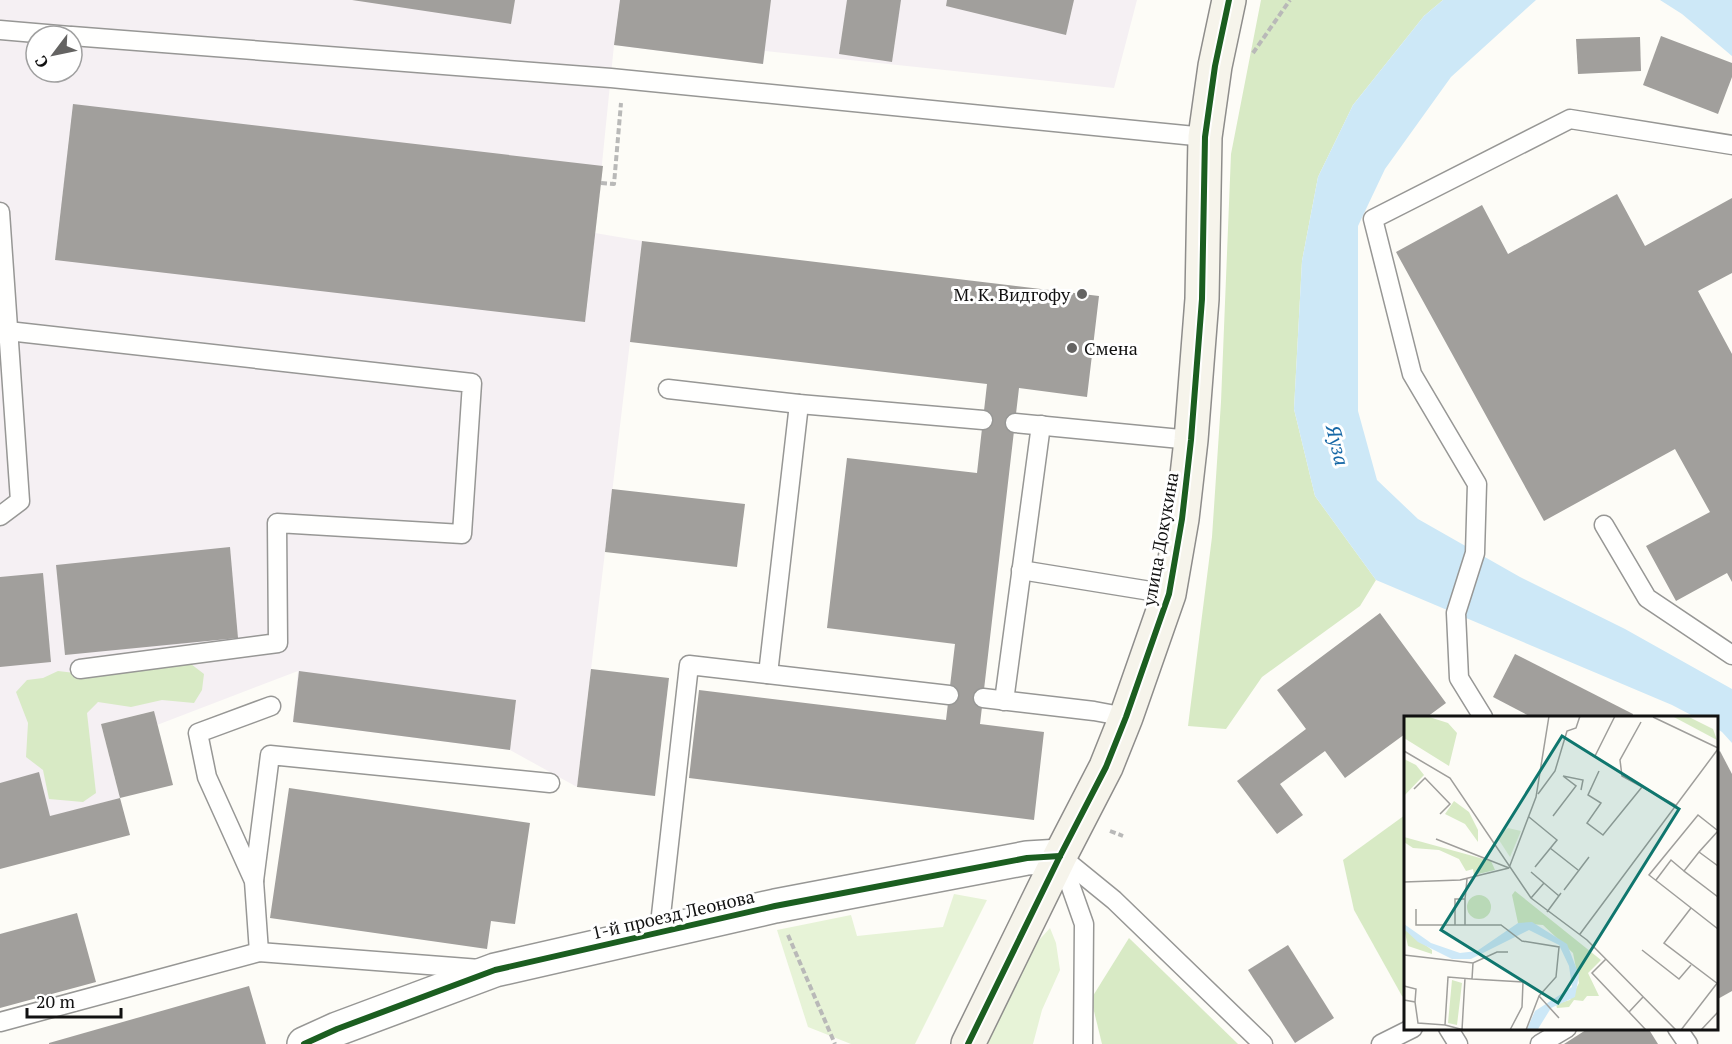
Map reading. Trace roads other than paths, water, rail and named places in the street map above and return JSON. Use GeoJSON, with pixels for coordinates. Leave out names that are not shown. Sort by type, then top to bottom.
{"type":"FeatureCollection","features":[{"type":"Feature","properties":{"kind":"street","name":"улица Докукина"},"geometry":{"type":"LineString","coordinates":[[968,1044],[1106,767],[1126,717],[1168,594],[1182,519],[1191,440],[1202,299],[1205,137],[1215,66],[1229,0]]}},
{"type":"Feature","properties":{"kind":"street","name":"1-й проезд Леонова"},"geometry":{"type":"LineString","coordinates":[[304,1044],[337,1029],[495,970],[776,906],[1027,858],[1060,856]]}},
{"type":"Feature","properties":{"kind":"lane"},"geometry":{"type":"LineString","coordinates":[[0,30],[24,32]]}},
{"type":"Feature","properties":{"kind":"lane"},"geometry":{"type":"LineString","coordinates":[[84,37],[611,78],[1205,137]]}},
{"type":"Feature","properties":{"kind":"lane"},"geometry":{"type":"LineString","coordinates":[[1482,716],[1459,678],[1456,613],[1475,553],[1477,484],[1412,374],[1373,219],[1570,119],[1732,145]]}},
{"type":"Feature","properties":{"kind":"lane"},"geometry":{"type":"LineString","coordinates":[[0,212],[20,501],[0,516]]}},
{"type":"Feature","properties":{"kind":"lane"},"geometry":{"type":"LineString","coordinates":[[8,331],[472,383],[462,534],[277,523],[278,643],[80,669]]}},
{"type":"Feature","properties":{"kind":"lane"},"geometry":{"type":"LineString","coordinates":[[668,389],[799,404],[983,420]]}},
{"type":"Feature","properties":{"kind":"lane"},"geometry":{"type":"LineString","coordinates":[[768,674],[799,404]]}},
{"type":"Feature","properties":{"kind":"lane"},"geometry":{"type":"LineString","coordinates":[[1015,423],[1191,440]]}},
{"type":"Feature","properties":{"kind":"lane"},"geometry":{"type":"LineString","coordinates":[[1004,701],[1041,425]]}},
{"type":"Feature","properties":{"kind":"lane"},"geometry":{"type":"LineString","coordinates":[[1604,525],[1647,598],[1732,655]]}},
{"type":"Feature","properties":{"kind":"lane"},"geometry":{"type":"LineString","coordinates":[[1021,570],[1168,594]]}},
{"type":"Feature","properties":{"kind":"lane"},"geometry":{"type":"LineString","coordinates":[[659,933],[689,665],[949,695]]}},
{"type":"Feature","properties":{"kind":"lane"},"geometry":{"type":"LineString","coordinates":[[983,698],[1126,717]]}},
{"type":"Feature","properties":{"kind":"lane"},"geometry":{"type":"LineString","coordinates":[[254,881],[207,777],[198,733],[271,706]]}},
{"type":"Feature","properties":{"kind":"lane"},"geometry":{"type":"LineString","coordinates":[[258,952],[254,881],[270,755],[550,783]]}},
{"type":"Feature","properties":{"kind":"lane"},"geometry":{"type":"LineString","coordinates":[[1060,856],[1084,924],[1083,1044]]}},
{"type":"Feature","properties":{"kind":"lane"},"geometry":{"type":"LineString","coordinates":[[1060,856],[1114,900],[1263,1044]]}},
{"type":"Feature","properties":{"kind":"lane"},"geometry":{"type":"LineString","coordinates":[[0,1022],[258,952],[495,970]]}},
{"type":"Feature","properties":{"kind":"lane"},"geometry":{"type":"LineString","coordinates":[[1381,1044],[1411,1029]]}},
{"type":"Feature","properties":{"kind":"lane"},"geometry":{"type":"LineString","coordinates":[[1449,1029],[1458,1044]]}},
{"type":"Feature","properties":{"kind":"lane"},"geometry":{"type":"LineString","coordinates":[[1540,1044],[1565,1029]]}},
{"type":"Feature","properties":{"kind":"lane"},"geometry":{"type":"LineString","coordinates":[[1678,1029],[1688,1044]]}},
{"type":"Feature","properties":{"kind":"water","name":"Яуза"},"geometry":{"type":"Polygon","coordinates":[[[1443,0],[1536,0],[1451,77],[1385,169],[1358,226],[1358,411],[1377,480],[1418,519],[1520,577],[1625,629],[1732,689],[1732,743],[1717,729],[1717,716],[1693,716],[1376,580],[1315,496],[1294,409],[1302,261],[1318,177],[1353,105],[1424,16],[1443,0]]]}},
{"type":"Feature","properties":{"kind":"water"},"geometry":{"type":"Polygon","coordinates":[[[1660,0],[1732,0],[1732,56],[1682,14],[1660,0]]]}},
{"type":"Feature","properties":{"kind":"place","name":"М. К. Видгофу"},"geometry":{"type":"Point","coordinates":[1082,294]}},
{"type":"Feature","properties":{"kind":"place","name":"Смена"},"geometry":{"type":"Point","coordinates":[1072,348]}}]}
